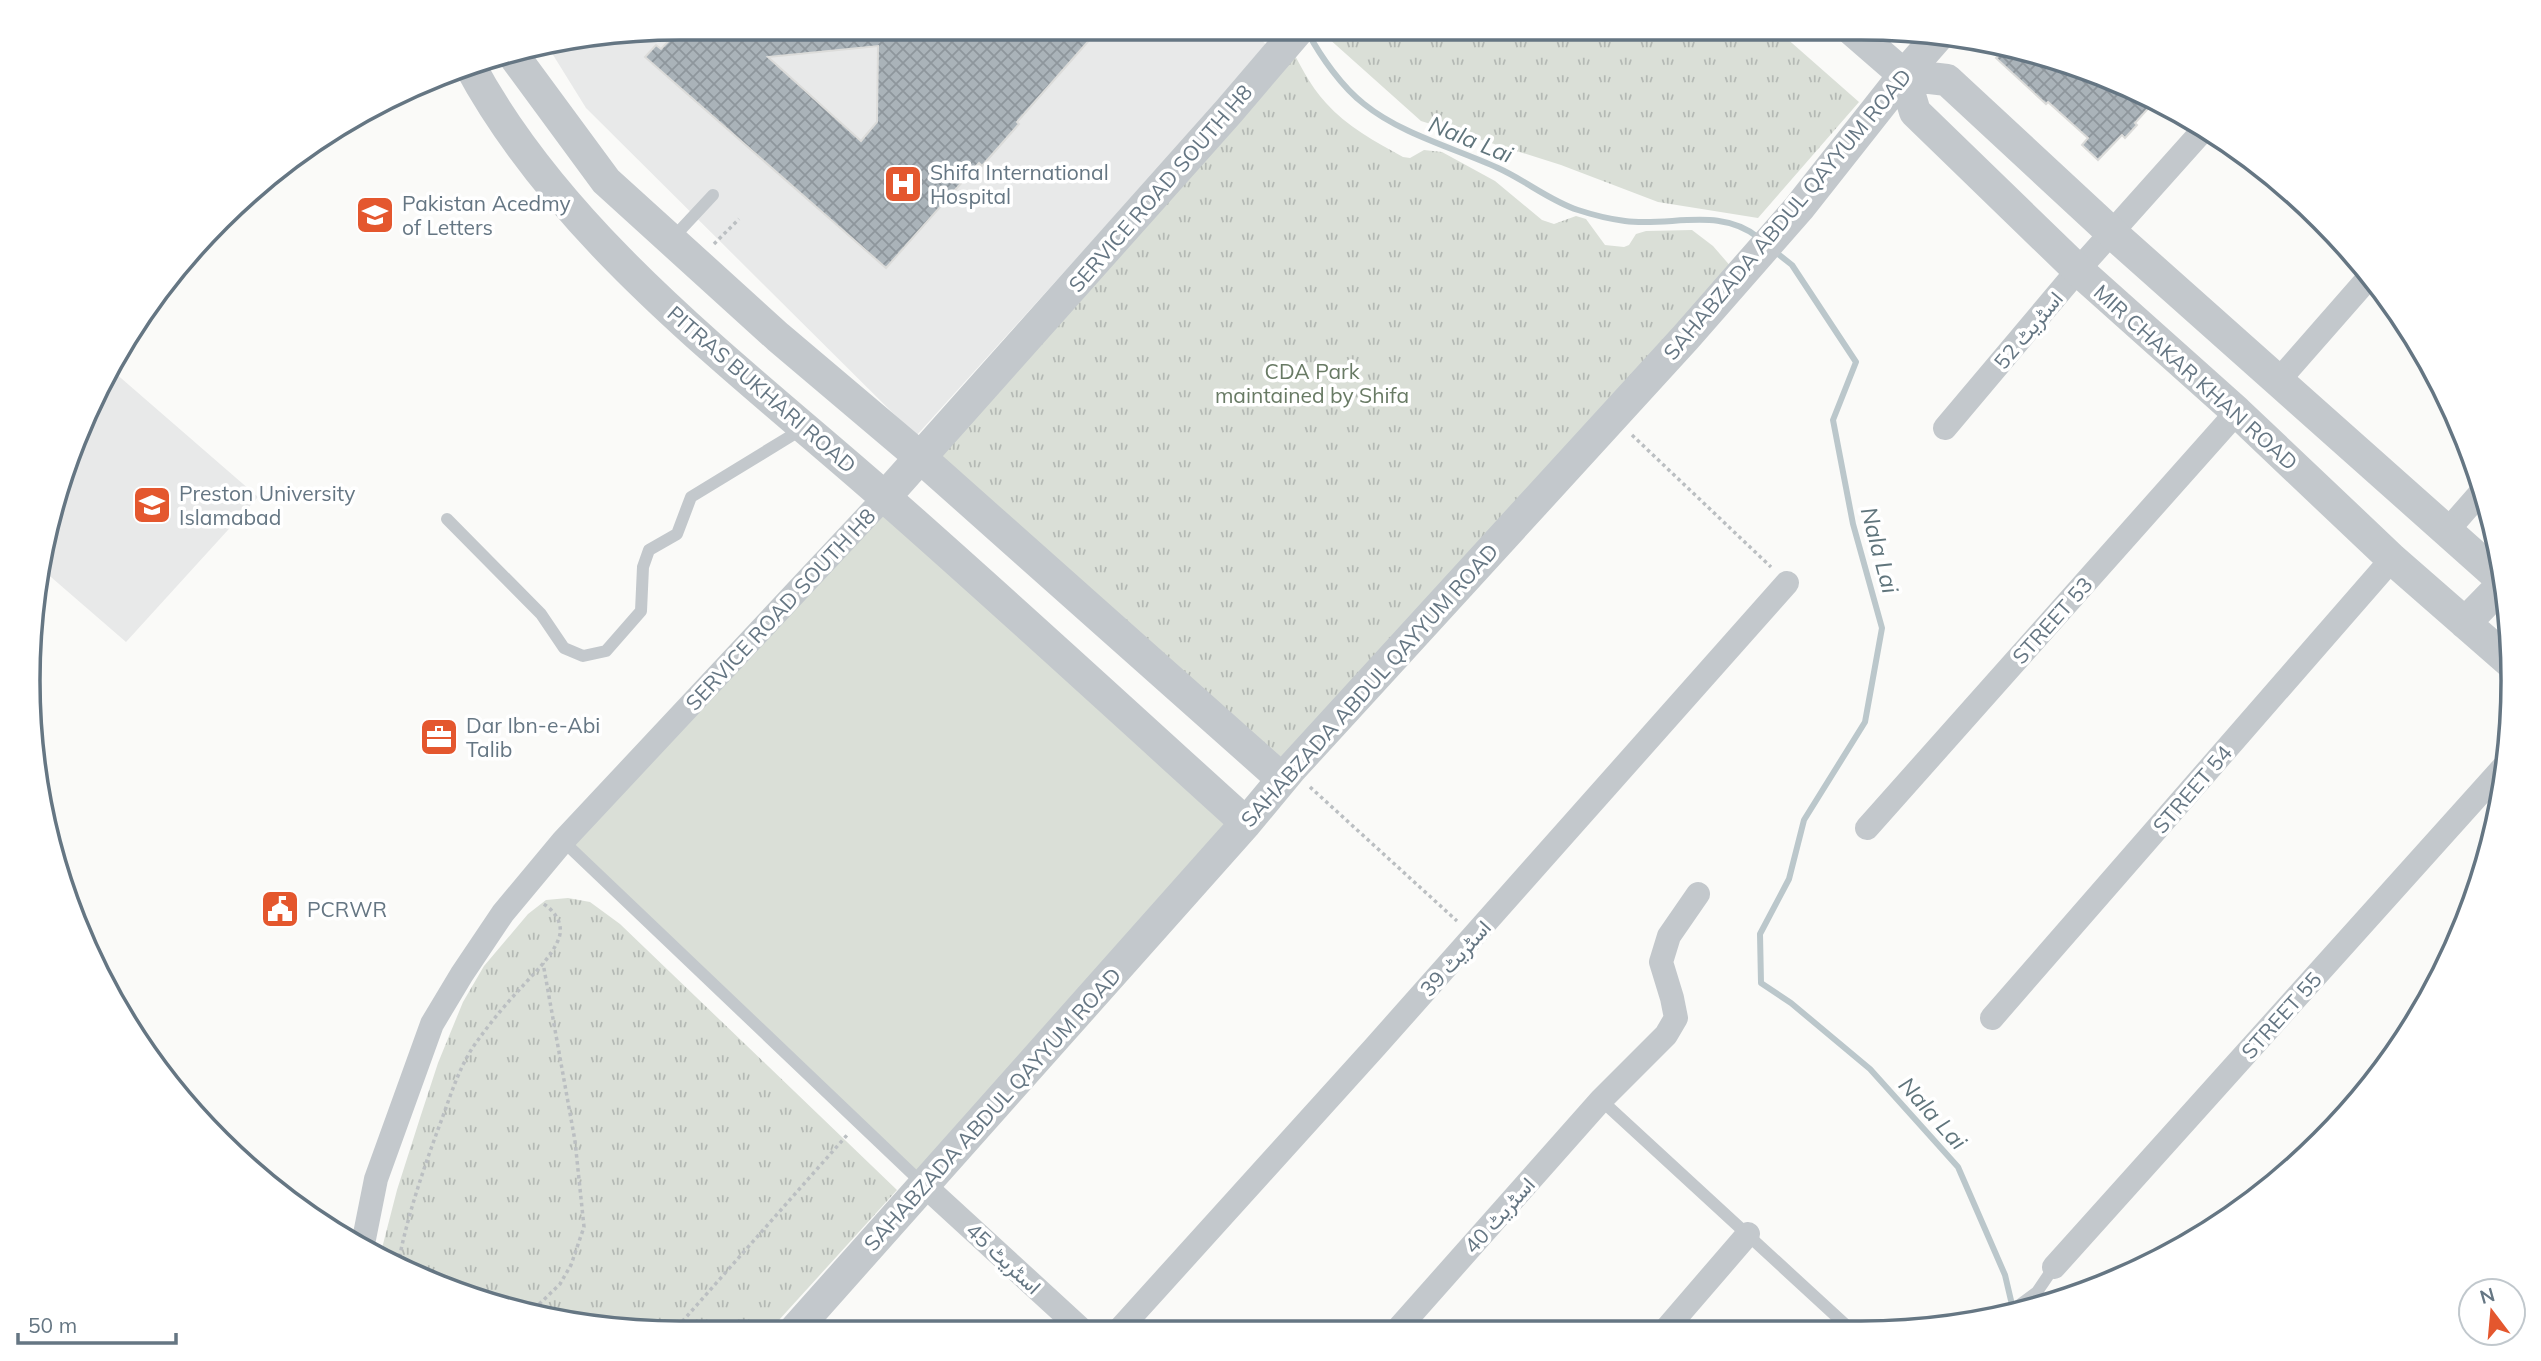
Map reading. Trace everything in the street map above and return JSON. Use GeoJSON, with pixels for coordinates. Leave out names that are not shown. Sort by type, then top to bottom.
{"type":"FeatureCollection","features":[{"type":"Feature","properties":{"kind":"street","name":"SERVICE ROAD SOUTH H8"},"geometry":{"type":"LineString","coordinates":[[364,1237],[376,1179],[432,1024],[503,913],[563,841],[921,458],[1290,40]]}},
{"type":"Feature","properties":{"kind":"street"},"geometry":{"type":"LineString","coordinates":[[1865,40],[1904,75],[1947,80],[2112,233],[2491,572]]}},
{"type":"Feature","properties":{"kind":"street","name":"SAHABZADA ABDUL QAYYUM ROAD"},"geometry":{"type":"LineString","coordinates":[[803,1321],[1286,774],[1686,337],[1798,208],[1930,45]]}},
{"type":"Feature","properties":{"kind":"street"},"geometry":{"type":"LineString","coordinates":[[519,61],[606,181],[778,337],[1286,774]]}},
{"type":"Feature","properties":{"kind":"street","name":"PITRAS BUKHARI ROAD"},"geometry":{"type":"LineString","coordinates":[[475,74],[531,160],[647,289],[885,497],[1246,822]]}},
{"type":"Feature","properties":{"kind":"street","name":"MIR CHAKAR KHAN ROAD"},"geometry":{"type":"LineString","coordinates":[[1904,75],[1915,113],[2078,270],[2237,412],[2392,559],[2500,653]]}},
{"type":"Feature","properties":{"kind":"street","name":"اسٹریٹ 52"},"geometry":{"type":"LineString","coordinates":[[1945,428],[2078,270],[2198,136]]}},
{"type":"Feature","properties":{"kind":"street"},"geometry":{"type":"LineString","coordinates":[[2278,381],[2363,284]]}},
{"type":"Feature","properties":{"kind":"street","name":"STREET 53"},"geometry":{"type":"LineString","coordinates":[[1867,828],[2237,412]]}},
{"type":"Feature","properties":{"kind":"street"},"geometry":{"type":"LineString","coordinates":[[2446,531],[2474,500]]}},
{"type":"Feature","properties":{"kind":"street","name":"STREET 54"},"geometry":{"type":"LineString","coordinates":[[1992,1018],[2392,559]]}},
{"type":"Feature","properties":{"kind":"street","name":"اسٹریٹ 39"},"geometry":{"type":"LineString","coordinates":[[1127,1321],[1787,583]]}},
{"type":"Feature","properties":{"kind":"street"},"geometry":{"type":"LineString","coordinates":[[2465,623],[2494,591]]}},
{"type":"Feature","properties":{"kind":"street","name":"STREET 55"},"geometry":{"type":"LineString","coordinates":[[2054,1267],[2492,779]]}},
{"type":"Feature","properties":{"kind":"street","name":"اسٹریٹ 40"},"geometry":{"type":"LineString","coordinates":[[1405,1321],[1601,1100],[1667,1035],[1676,1018],[1661,962],[1669,936],[1698,894]]}},
{"type":"Feature","properties":{"kind":"street","name":"اسٹریٹ 45"},"geometry":{"type":"LineString","coordinates":[[925,1186],[1072,1321]]}},
{"type":"Feature","properties":{"kind":"street"},"geometry":{"type":"LineString","coordinates":[[1673,1321],[1748,1234]]}},
{"type":"Feature","properties":{"kind":"lane"},"geometry":{"type":"LineString","coordinates":[[670,240],[713,195]]}},
{"type":"Feature","properties":{"kind":"lane"},"geometry":{"type":"LineString","coordinates":[[447,519],[541,614],[564,648],[583,656],[606,651],[641,611],[643,567],[649,550],[677,534],[691,497],[805,427]]}},
{"type":"Feature","properties":{"kind":"lane"},"geometry":{"type":"LineString","coordinates":[[563,841],[925,1186]]}},
{"type":"Feature","properties":{"kind":"lane"},"geometry":{"type":"LineString","coordinates":[[1601,1100],[1841,1321]]}},
{"type":"Feature","properties":{"kind":"lane"},"geometry":{"type":"LineString","coordinates":[[2030,1298],[2054,1267]]}},
{"type":"Feature","properties":{"kind":"path"},"geometry":{"type":"LineString","coordinates":[[695,263],[739,219]]}},
{"type":"Feature","properties":{"kind":"path"},"geometry":{"type":"LineString","coordinates":[[1612,416],[1787,583]]}},
{"type":"Feature","properties":{"kind":"path"},"geometry":{"type":"LineString","coordinates":[[1286,774],[1474,936]]}},
{"type":"Feature","properties":{"kind":"path"},"geometry":{"type":"LineString","coordinates":[[399,1256],[428,1157],[461,1067],[505,1006],[543,963],[559,938],[559,924],[554,911],[542,903]]}},
{"type":"Feature","properties":{"kind":"path"},"geometry":{"type":"LineString","coordinates":[[539,1304],[560,1284],[571,1265],[584,1227],[575,1142],[543,963]]}},
{"type":"Feature","properties":{"kind":"path"},"geometry":{"type":"LineString","coordinates":[[683,1321],[858,1122]]}},
{"type":"Feature","properties":{"kind":"shaded area","name":"Shifa International Hospital"},"geometry":{"type":"Polygon","coordinates":[[[680,40],[1261,40],[1268,46],[916,436],[586,108],[552,54],[597,46],[680,40]]]}},
{"type":"Feature","properties":{"kind":"shaded area","name":"Preston University Islamabad"},"geometry":{"type":"Polygon","coordinates":[[[118,375],[258,497],[126,642],[50,576],[62,515],[74,475],[89,435],[118,375]]]}},
{"type":"Feature","properties":{"kind":"green space"},"geometry":{"type":"Polygon","coordinates":[[[1330,40],[1789,40],[1859,102],[1758,218],[1658,202],[1561,165],[1421,121],[1330,40]]]}},
{"type":"Feature","properties":{"kind":"green space","name":"CDA Park maintained by Shifa"},"geometry":{"type":"Polygon","coordinates":[[[1288,42],[1310,82],[1334,111],[1362,133],[1403,157],[1410,158],[1424,150],[1442,152],[1495,181],[1542,220],[1554,224],[1576,216],[1586,219],[1605,245],[1624,247],[1629,245],[1636,234],[1646,231],[1692,230],[1713,246],[1739,276],[1282,779],[921,458],[1288,42]]]}},
{"type":"Feature","properties":{"kind":"green space"},"geometry":{"type":"Polygon","coordinates":[[[885,497],[1246,823],[925,1186],[563,841],[885,497]]]}},
{"type":"Feature","properties":{"kind":"green space"},"geometry":{"type":"Polygon","coordinates":[[[568,898],[590,902],[620,924],[897,1190],[778,1321],[639,1319],[556,1308],[475,1287],[382,1247],[397,1190],[438,1063],[463,1002],[484,966],[528,914],[546,900],[568,898]]]}},
{"type":"Feature","properties":{"kind":"building","name":"Shifa International Hospital"},"geometry":{"type":"Polygon","coordinates":[[[680,40],[1089,40],[982,166],[979,163],[886,268],[645,57],[656,45],[661,49],[669,41],[680,40]],[[878,46],[768,57],[861,141],[877,122],[878,46]]]}},
{"type":"Feature","properties":{"kind":"building"},"geometry":{"type":"Polygon","coordinates":[[[1998,56],[2026,62],[2066,74],[2148,108],[2125,138],[2122,135],[2098,160],[2082,145],[2088,138],[1996,58],[1998,56]]]}},
{"type":"Feature","properties":{"kind":"waterway","name":"Nala Lai"},"geometry":{"type":"LineString","coordinates":[[1312,40],[1340,80],[1379,115],[1411,132],[1498,168],[1568,206],[1625,221],[1712,220],[1744,228],[1759,238]]}},
{"type":"Feature","properties":{"kind":"waterway","name":"Nala Lai"},"geometry":{"type":"LineString","coordinates":[[1773,250],[1792,265],[1856,362],[1833,420],[1853,524],[1882,628],[1865,722],[1804,820],[1789,879],[1760,934],[1761,983],[1791,1003],[1870,1069],[1958,1167],[2005,1275],[2011,1302]]}},
{"type":"Feature","properties":{"kind":"place","name":"Shifa International Hospital"},"geometry":{"type":"Point","coordinates":[903,184]}},
{"type":"Feature","properties":{"kind":"place","name":"Pakistan Acedmy of Letters"},"geometry":{"type":"Point","coordinates":[375,215]}},
{"type":"Feature","properties":{"kind":"place","name":"Preston University Islamabad"},"geometry":{"type":"Point","coordinates":[152,505]}},
{"type":"Feature","properties":{"kind":"place","name":"Dar Ibn-e-Abi Talib"},"geometry":{"type":"Point","coordinates":[439,737]}},
{"type":"Feature","properties":{"kind":"place","name":"PCRWR"},"geometry":{"type":"Point","coordinates":[280,909]}}]}
